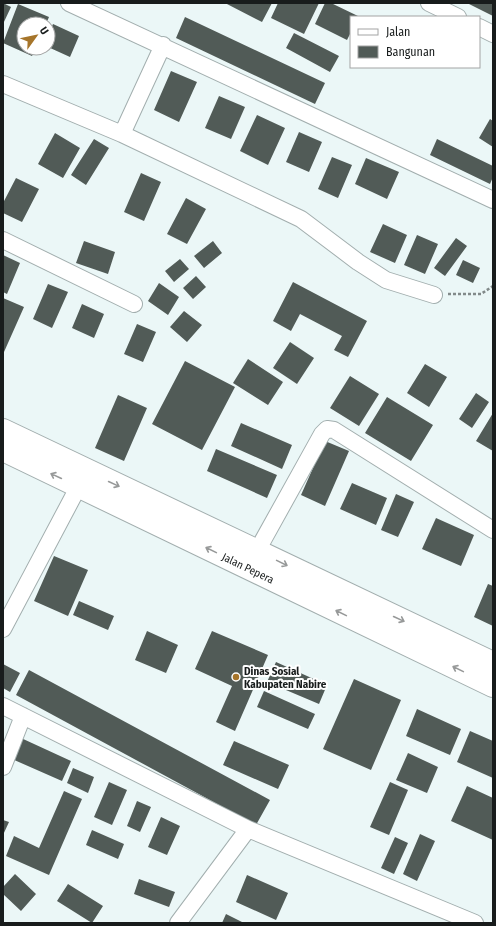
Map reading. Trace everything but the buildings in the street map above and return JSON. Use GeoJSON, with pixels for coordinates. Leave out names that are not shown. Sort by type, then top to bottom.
{"type":"FeatureCollection","features":[{"type":"Feature","properties":{"kind":"main road","name":"Jalan Pepera"},"geometry":{"type":"LineString","coordinates":[[3,430],[83,479],[368,615],[493,663]]}},
{"type":"Feature","properties":{"kind":"main road","name":"Jalan Pepera"},"geometry":{"type":"LineString","coordinates":[[3,450],[83,479],[257,551],[493,686]]}},
{"type":"Feature","properties":{"kind":"street"},"geometry":{"type":"LineString","coordinates":[[69,3],[92,8],[163,45],[493,200]]}},
{"type":"Feature","properties":{"kind":"street"},"geometry":{"type":"LineString","coordinates":[[434,4],[456,16]]}},
{"type":"Feature","properties":{"kind":"street"},"geometry":{"type":"LineString","coordinates":[[480,28],[493,34]]}},
{"type":"Feature","properties":{"kind":"street"},"geometry":{"type":"LineString","coordinates":[[122,134],[163,45]]}},
{"type":"Feature","properties":{"kind":"street"},"geometry":{"type":"LineString","coordinates":[[3,84],[122,134],[301,219],[358,262],[386,280],[434,295]]}},
{"type":"Feature","properties":{"kind":"street"},"geometry":{"type":"LineString","coordinates":[[3,240],[134,304]]}},
{"type":"Feature","properties":{"kind":"street"},"geometry":{"type":"LineString","coordinates":[[257,551],[302,468],[322,434],[327,429],[334,430],[493,530]]}},
{"type":"Feature","properties":{"kind":"street"},"geometry":{"type":"LineString","coordinates":[[3,628],[83,479]]}},
{"type":"Feature","properties":{"kind":"street"},"geometry":{"type":"LineString","coordinates":[[3,706],[248,829],[475,923]]}},
{"type":"Feature","properties":{"kind":"street"},"geometry":{"type":"LineString","coordinates":[[3,767],[23,716]]}},
{"type":"Feature","properties":{"kind":"street"},"geometry":{"type":"LineString","coordinates":[[178,923],[248,829]]}},
{"type":"Feature","properties":{"kind":"path"},"geometry":{"type":"LineString","coordinates":[[434,295],[481,294],[493,286]]}},
{"type":"Feature","properties":{"kind":"place","name":"Dinas Sosial Kabupaten Nabire"},"geometry":{"type":"Point","coordinates":[236,677]}}]}
